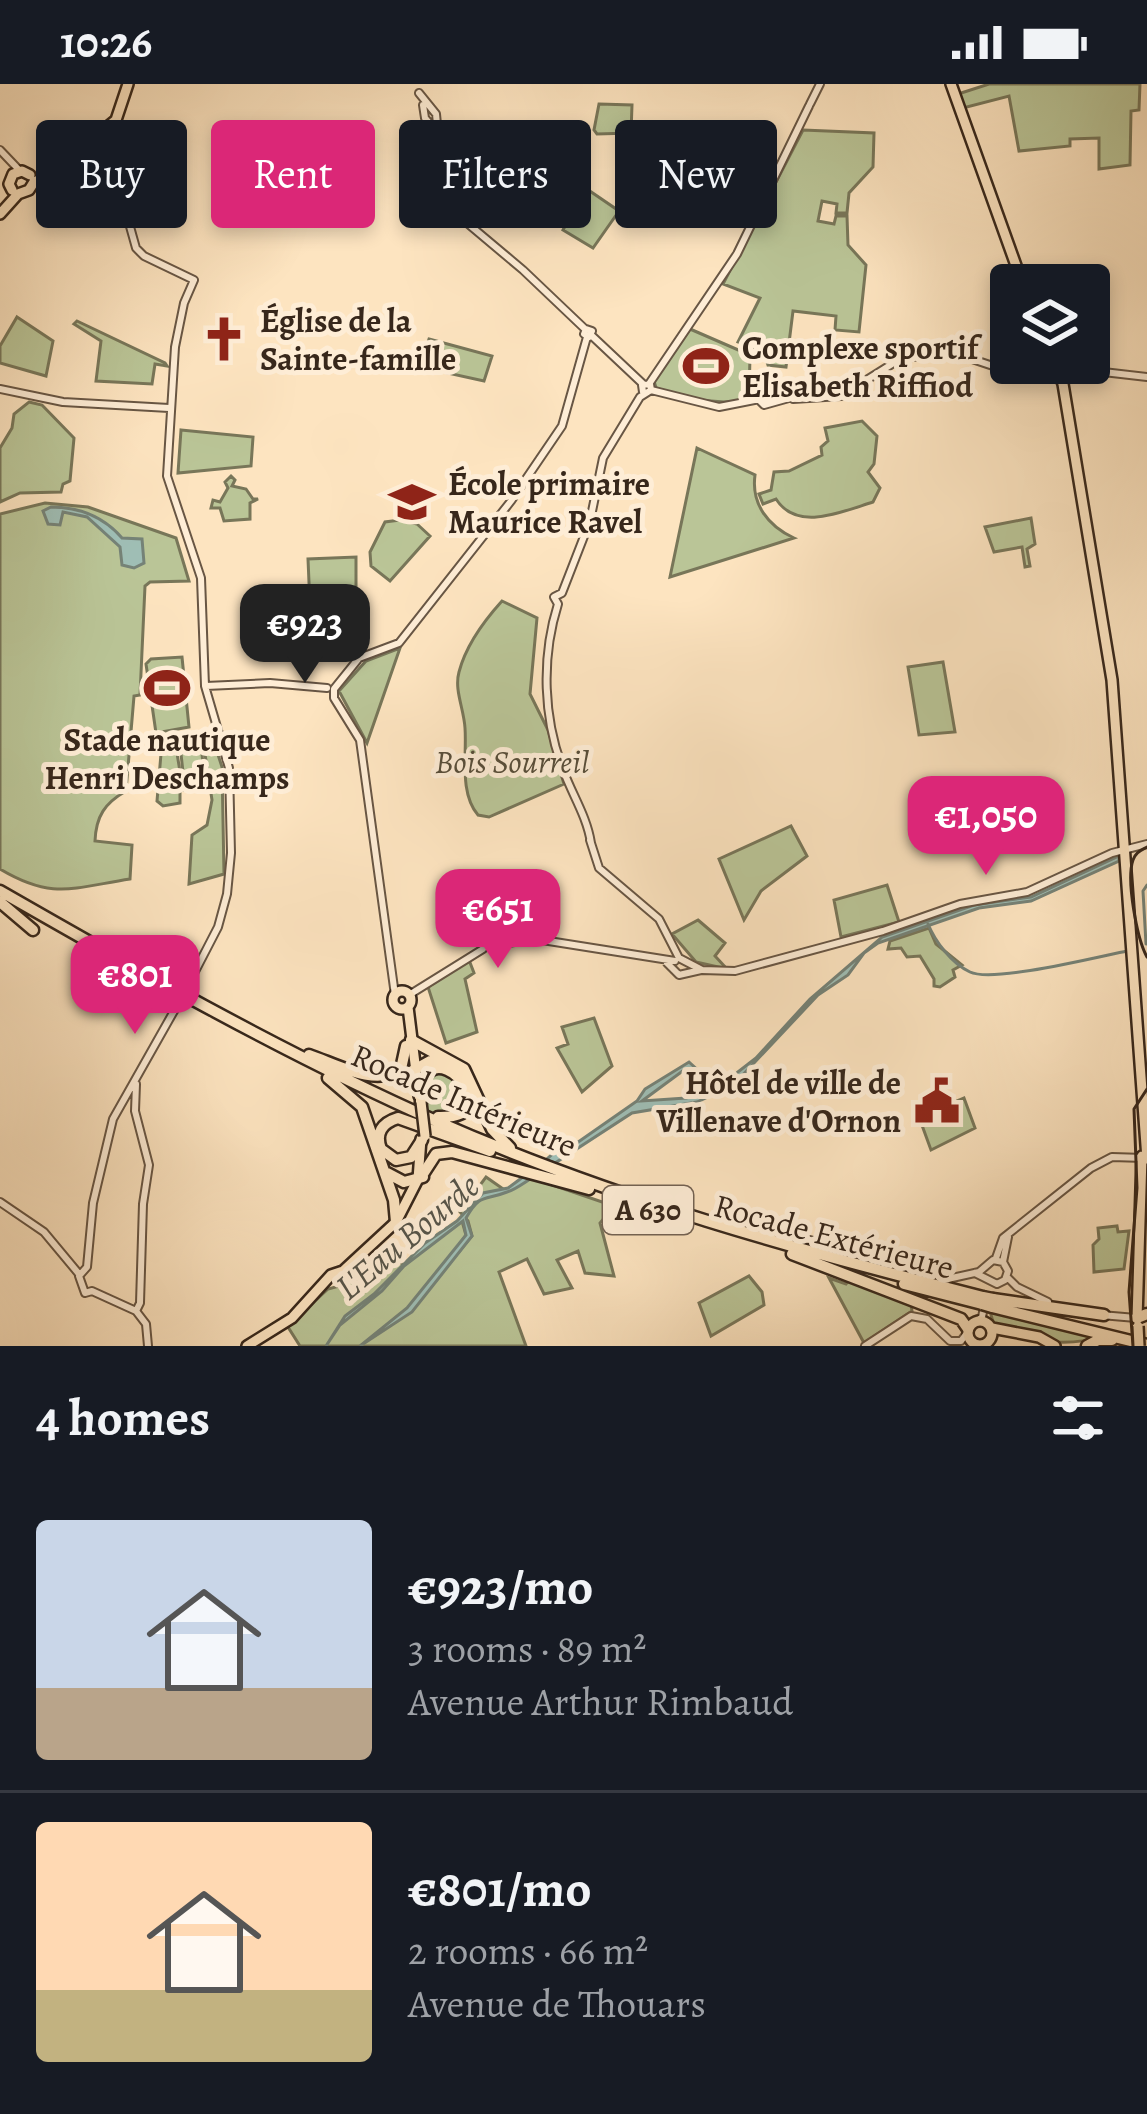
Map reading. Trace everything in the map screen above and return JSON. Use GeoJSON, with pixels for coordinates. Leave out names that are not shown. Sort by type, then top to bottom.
{"type":"FeatureCollection","features":[{"type":"Feature","properties":{"kind":"highway"},"geometry":{"type":"LineString","coordinates":[[0,895],[28,901]]}},
{"type":"Feature","properties":{"kind":"highway"},"geometry":{"type":"LineString","coordinates":[[0,895],[33,930]]}},
{"type":"Feature","properties":{"kind":"highway","name":"Rocade Extérieure"},"geometry":{"type":"LineString","coordinates":[[0,895],[141,980],[328,1078],[498,1154],[593,1190],[792,1254],[988,1302],[1141,1327]]}},
{"type":"Feature","properties":{"kind":"highway","name":"Rocade Intérieure"},"geometry":{"type":"LineString","coordinates":[[0,895],[246,1029],[394,1101],[523,1156],[727,1228],[988,1302]]}},
{"type":"Feature","properties":{"kind":"highway"},"geometry":{"type":"LineString","coordinates":[[107,946],[158,981]]}},
{"type":"Feature","properties":{"kind":"highway"},"geometry":{"type":"LineString","coordinates":[[114,970],[141,980]]}},
{"type":"Feature","properties":{"kind":"highway"},"geometry":{"type":"LineString","coordinates":[[246,1029],[379,1077],[401,1069],[409,1043],[449,1061],[470,1078],[498,1138],[523,1156]]}},
{"type":"Feature","properties":{"kind":"highway"},"geometry":{"type":"LineString","coordinates":[[414,1069],[434,1060],[449,1061]]}},
{"type":"Feature","properties":{"kind":"highway"},"geometry":{"type":"LineString","coordinates":[[394,1101],[449,1117],[467,1102],[467,1084],[456,1072],[437,1070],[423,1083],[419,1101]]}},
{"type":"Feature","properties":{"kind":"highway"},"geometry":{"type":"LineString","coordinates":[[328,1078],[362,1107],[394,1200],[396,1222]]}},
{"type":"Feature","properties":{"kind":"highway"},"geometry":{"type":"LineString","coordinates":[[422,1137],[411,1157],[396,1160],[384,1153],[379,1135],[385,1123],[398,1118],[498,1154]]}},
{"type":"Feature","properties":{"kind":"highway"},"geometry":{"type":"LineString","coordinates":[[382,1167],[399,1180],[421,1177],[436,1154],[452,1152],[593,1190]]}},
{"type":"Feature","properties":{"kind":"highway"},"geometry":{"type":"LineString","coordinates":[[727,1228],[772,1236],[789,1234]]}},
{"type":"Feature","properties":{"kind":"highway"},"geometry":{"type":"LineString","coordinates":[[792,1254],[962,1319],[980,1336]]}},
{"type":"Feature","properties":{"kind":"highway"},"geometry":{"type":"LineString","coordinates":[[988,1302],[1104,1315]]}},
{"type":"Feature","properties":{"kind":"highway"},"geometry":{"type":"LineString","coordinates":[[1087,1346],[1141,1327]]}},
{"type":"Feature","properties":{"kind":"main road"},"geometry":{"type":"LineString","coordinates":[[0,211],[23,177],[115,119],[126,84]]}},
{"type":"Feature","properties":{"kind":"main road"},"geometry":{"type":"LineString","coordinates":[[951,84],[1016,264]]}},
{"type":"Feature","properties":{"kind":"main road"},"geometry":{"type":"LineString","coordinates":[[15,192],[29,190],[23,177]]}},
{"type":"Feature","properties":{"kind":"main road"},"geometry":{"type":"LineString","coordinates":[[1060,384],[1112,680],[1144,1158],[1138,1269],[1141,1327]]}},
{"type":"Feature","properties":{"kind":"main road"},"geometry":{"type":"LineString","coordinates":[[247,1346],[290,1320],[404,1219],[421,1177],[422,1137],[403,999]]}},
{"type":"Feature","properties":{"kind":"main road"},"geometry":{"type":"LineString","coordinates":[[336,1278],[396,1222],[421,1177]]}},
{"type":"Feature","properties":{"kind":"main road"},"geometry":{"type":"LineString","coordinates":[[1141,1327],[1147,1204]]}},
{"type":"Feature","properties":{"kind":"main road"},"geometry":{"type":"LineString","coordinates":[[980,1336],[1003,1332],[1040,1336],[1054,1346]]}},
{"type":"Feature","properties":{"kind":"street"},"geometry":{"type":"LineString","coordinates":[[690,968],[679,975],[659,919],[599,868],[561,766],[545,679],[558,604],[566,601],[562,592],[591,516],[601,464],[737,254],[820,84]]}},
{"type":"Feature","properties":{"kind":"street"},"geometry":{"type":"LineString","coordinates":[[417,88],[436,132],[452,215],[523,270],[647,388],[709,406],[786,394],[789,398],[841,396],[887,365],[914,355],[947,354],[990,364]]}},
{"type":"Feature","properties":{"kind":"street"},"geometry":{"type":"LineString","coordinates":[[115,119],[133,189],[129,225],[134,243],[144,256],[194,280],[175,347],[166,476],[201,578],[204,686],[230,772],[227,894],[218,927],[120,1105],[93,1203],[82,1273],[84,1292],[92,1291],[136,1311],[146,1324],[148,1346]]}},
{"type":"Feature","properties":{"kind":"street"},"geometry":{"type":"LineString","coordinates":[[0,152],[23,177]]}},
{"type":"Feature","properties":{"kind":"street"},"geometry":{"type":"LineString","coordinates":[[330,690],[360,658],[397,644],[498,520],[564,422],[588,334]]}},
{"type":"Feature","properties":{"kind":"street"},"geometry":{"type":"LineString","coordinates":[[1110,373],[1147,376]]}},
{"type":"Feature","properties":{"kind":"street"},"geometry":{"type":"LineString","coordinates":[[0,389],[50,401],[170,408]]}},
{"type":"Feature","properties":{"kind":"street"},"geometry":{"type":"LineString","coordinates":[[204,686],[276,683],[330,690]]}},
{"type":"Feature","properties":{"kind":"street"},"geometry":{"type":"LineString","coordinates":[[330,690],[357,735],[396,980],[403,999],[482,949],[485,941],[493,945],[536,939],[702,970],[735,971],[960,904],[1027,892],[1147,844]]}},
{"type":"Feature","properties":{"kind":"street"},"geometry":{"type":"LineString","coordinates":[[135,1082],[135,1112],[148,1165],[136,1311]]}},
{"type":"Feature","properties":{"kind":"street"},"geometry":{"type":"LineString","coordinates":[[789,1234],[952,1278],[983,1275],[998,1261],[1010,1233],[1064,1186],[1099,1162],[1144,1158]]}},
{"type":"Feature","properties":{"kind":"street"},"geometry":{"type":"LineString","coordinates":[[0,1202],[44,1232],[82,1273]]}},
{"type":"Feature","properties":{"kind":"street"},"geometry":{"type":"LineString","coordinates":[[998,1261],[1014,1285],[1042,1300],[1141,1327]]}},
{"type":"Feature","properties":{"kind":"street"},"geometry":{"type":"LineString","coordinates":[[983,1275],[997,1284]]}},
{"type":"Feature","properties":{"kind":"street"},"geometry":{"type":"LineString","coordinates":[[980,1336],[983,1275]]}},
{"type":"Feature","properties":{"kind":"street"},"geometry":{"type":"LineString","coordinates":[[980,1336],[992,1291],[1007,1275]]}},
{"type":"Feature","properties":{"kind":"street"},"geometry":{"type":"LineString","coordinates":[[865,1346],[911,1316],[924,1317],[953,1342],[980,1336]]}},
{"type":"Feature","properties":{"kind":"green space"},"geometry":{"type":"Polygon","coordinates":[[[989,84],[1140,84],[1139,110],[1131,111],[1130,165],[1099,169],[1099,138],[1070,139],[1070,146],[1019,151],[1009,96],[963,108],[958,94],[989,84]]]}},
{"type":"Feature","properties":{"kind":"green space"},"geometry":{"type":"Polygon","coordinates":[[[599,104],[632,105],[631,120],[615,120],[615,133],[594,130],[599,104]]]}},
{"type":"Feature","properties":{"kind":"green space"},"geometry":{"type":"Polygon","coordinates":[[[803,130],[874,133],[873,167],[849,193],[847,213],[836,213],[837,204],[822,201],[818,221],[834,224],[836,216],[847,216],[848,245],[866,265],[859,332],[835,330],[836,316],[793,311],[786,367],[768,365],[764,352],[738,342],[760,298],[723,284],[752,228],[777,228],[777,180],[803,130]]]}},
{"type":"Feature","properties":{"kind":"green space"},"geometry":{"type":"Polygon","coordinates":[[[591,192],[615,208],[615,217],[593,248],[563,230],[591,228],[591,192]]]}},
{"type":"Feature","properties":{"kind":"green space"},"geometry":{"type":"Polygon","coordinates":[[[17,317],[53,341],[46,376],[0,363],[0,346],[17,317]]]}},
{"type":"Feature","properties":{"kind":"green space"},"geometry":{"type":"Polygon","coordinates":[[[77,321],[167,366],[155,364],[152,384],[96,381],[101,341],[74,324],[77,321]]]}},
{"type":"Feature","properties":{"kind":"green space","name":"Complexe sportif Elisabeth Riffiod"},"geometry":{"type":"Polygon","coordinates":[[[690,329],[750,355],[749,400],[702,400],[656,388],[654,381],[690,329]]]}},
{"type":"Feature","properties":{"kind":"green space"},"geometry":{"type":"Polygon","coordinates":[[[429,339],[492,356],[484,381],[420,367],[429,339]]]}},
{"type":"Feature","properties":{"kind":"green space"},"geometry":{"type":"Polygon","coordinates":[[[29,402],[42,405],[74,438],[70,481],[61,492],[20,493],[0,502],[0,448],[14,414],[29,402]]]}},
{"type":"Feature","properties":{"kind":"green space"},"geometry":{"type":"Polygon","coordinates":[[[862,421],[877,436],[874,464],[868,472],[880,488],[873,502],[820,517],[796,515],[776,499],[763,504],[759,494],[771,490],[774,472],[789,471],[822,455],[821,447],[828,441],[825,428],[862,421]]]}},
{"type":"Feature","properties":{"kind":"green space"},"geometry":{"type":"Polygon","coordinates":[[[181,430],[253,437],[251,466],[178,473],[181,430]]]}},
{"type":"Feature","properties":{"kind":"green space"},"geometry":{"type":"Polygon","coordinates":[[[697,448],[755,475],[763,513],[794,538],[670,577],[697,448]]]}},
{"type":"Feature","properties":{"kind":"green space"},"geometry":{"type":"Polygon","coordinates":[[[231,476],[232,486],[258,499],[250,503],[250,519],[224,521],[220,508],[211,508],[213,500],[220,502],[231,476]]]}},
{"type":"Feature","properties":{"kind":"green space"},"geometry":{"type":"Polygon","coordinates":[[[45,503],[88,507],[176,538],[189,581],[145,586],[140,695],[134,696],[126,791],[103,811],[96,832],[95,841],[132,845],[130,879],[63,889],[34,885],[0,869],[0,514],[45,503]]]}},
{"type":"Feature","properties":{"kind":"green space"},"geometry":{"type":"Polygon","coordinates":[[[1031,518],[1035,544],[1027,549],[1030,566],[1025,567],[1022,547],[994,552],[985,527],[1031,518]]]}},
{"type":"Feature","properties":{"kind":"green space"},"geometry":{"type":"Polygon","coordinates":[[[385,522],[417,524],[430,536],[390,581],[371,566],[370,552],[385,522]]]}},
{"type":"Feature","properties":{"kind":"green space"},"geometry":{"type":"Polygon","coordinates":[[[356,557],[356,605],[310,606],[308,559],[356,557]]]}},
{"type":"Feature","properties":{"kind":"green space","name":"Bois Sourreil"},"geometry":{"type":"Polygon","coordinates":[[[502,601],[537,618],[530,694],[548,730],[564,784],[489,817],[478,815],[468,796],[458,679],[471,643],[502,601]]]}},
{"type":"Feature","properties":{"kind":"green space"},"geometry":{"type":"Polygon","coordinates":[[[400,648],[367,743],[339,691],[366,661],[400,648]]]}},
{"type":"Feature","properties":{"kind":"green space","name":"Stade nautique Henri Deschamps"},"geometry":{"type":"Polygon","coordinates":[[[182,657],[189,727],[156,733],[146,664],[151,659],[182,657]]]}},
{"type":"Feature","properties":{"kind":"green space"},"geometry":{"type":"Polygon","coordinates":[[[943,662],[955,732],[919,735],[908,667],[943,662]]]}},
{"type":"Feature","properties":{"kind":"green space"},"geometry":{"type":"Polygon","coordinates":[[[200,733],[191,740],[201,742],[205,788],[185,790],[183,741],[178,738],[183,790],[180,803],[163,806],[157,801],[162,742],[167,737],[200,733]]]}},
{"type":"Feature","properties":{"kind":"green space"},"geometry":{"type":"Polygon","coordinates":[[[211,733],[222,767],[224,874],[189,884],[192,835],[207,825],[212,800],[203,741],[203,734],[211,733]]]}},
{"type":"Feature","properties":{"kind":"green space"},"geometry":{"type":"Polygon","coordinates":[[[791,826],[807,856],[761,891],[744,920],[719,859],[791,826]]]}},
{"type":"Feature","properties":{"kind":"green space"},"geometry":{"type":"Polygon","coordinates":[[[887,885],[899,922],[841,937],[834,900],[887,885]]]}},
{"type":"Feature","properties":{"kind":"green space"},"geometry":{"type":"Polygon","coordinates":[[[698,920],[725,943],[715,956],[727,969],[696,962],[672,934],[698,920]]]}},
{"type":"Feature","properties":{"kind":"green space"},"geometry":{"type":"Polygon","coordinates":[[[929,928],[936,944],[962,965],[940,987],[934,986],[920,956],[907,957],[901,948],[888,949],[890,941],[929,928]]]}},
{"type":"Feature","properties":{"kind":"green space"},"geometry":{"type":"Polygon","coordinates":[[[469,960],[474,973],[465,979],[477,1032],[446,1043],[428,987],[469,960]]]}},
{"type":"Feature","properties":{"kind":"green space"},"geometry":{"type":"Polygon","coordinates":[[[594,1018],[612,1066],[582,1092],[557,1048],[568,1044],[562,1027],[594,1018]]]}},
{"type":"Feature","properties":{"kind":"green space"},"geometry":{"type":"Polygon","coordinates":[[[438,1072],[459,1077],[465,1100],[458,1110],[436,1115],[425,1110],[424,1084],[438,1072]]]}},
{"type":"Feature","properties":{"kind":"green space"},"geometry":{"type":"Polygon","coordinates":[[[964,1098],[975,1128],[931,1150],[919,1117],[964,1098]]]}},
{"type":"Feature","properties":{"kind":"green space"},"geometry":{"type":"Polygon","coordinates":[[[486,1177],[506,1191],[532,1178],[614,1206],[600,1223],[614,1276],[585,1273],[578,1251],[557,1260],[572,1288],[544,1294],[527,1259],[499,1272],[526,1346],[300,1346],[288,1327],[328,1289],[343,1285],[348,1274],[385,1250],[404,1265],[462,1221],[466,1235],[425,1293],[472,1236],[460,1212],[486,1177]]]}},
{"type":"Feature","properties":{"kind":"green space"},"geometry":{"type":"Polygon","coordinates":[[[1117,1226],[1118,1232],[1129,1231],[1124,1269],[1094,1272],[1098,1228],[1117,1226]]]}},
{"type":"Feature","properties":{"kind":"green space"},"geometry":{"type":"Polygon","coordinates":[[[749,1276],[762,1292],[764,1305],[711,1336],[699,1303],[749,1276]]]}},
{"type":"Feature","properties":{"kind":"green space"},"geometry":{"type":"Polygon","coordinates":[[[829,1278],[846,1284],[850,1279],[911,1304],[912,1311],[864,1343],[829,1278]]]}},
{"type":"Feature","properties":{"kind":"green space"},"geometry":{"type":"Polygon","coordinates":[[[990,1311],[1096,1337],[1062,1342],[1019,1337],[998,1329],[990,1311]]]}},
{"type":"Feature","properties":{"kind":"water"},"geometry":{"type":"Polygon","coordinates":[[[51,507],[81,511],[122,538],[142,539],[144,563],[134,568],[122,565],[120,547],[87,517],[63,512],[60,525],[48,524],[43,511],[51,507]]]}},
{"type":"Feature","properties":{"kind":"water"},"geometry":{"type":"Polygon","coordinates":[[[1119,856],[1119,861],[1031,901],[979,908],[878,943],[848,975],[818,995],[738,1080],[734,1075],[810,999],[882,937],[974,905],[1031,897],[1119,856]]]}},
{"type":"Feature","properties":{"kind":"water"},"geometry":{"type":"Polygon","coordinates":[[[689,1062],[711,1082],[728,1079],[733,1085],[697,1102],[632,1113],[555,1163],[546,1160],[637,1101],[645,1089],[689,1062]],[[684,1070],[642,1101],[715,1091],[701,1089],[684,1070]]]}},
{"type":"Feature","properties":{"kind":"water"},"geometry":{"type":"Polygon","coordinates":[[[527,1174],[535,1176],[476,1204],[466,1218],[472,1236],[412,1312],[360,1346],[407,1308],[466,1235],[463,1221],[404,1266],[340,1325],[326,1346],[345,1316],[425,1243],[457,1221],[483,1193],[508,1188],[527,1174]]]}},
{"type":"Feature","properties":{"kind":"waterway"},"geometry":{"type":"LineString","coordinates":[[1146,944],[1143,891],[1147,885]]}},
{"type":"Feature","properties":{"kind":"waterway"},"geometry":{"type":"LineString","coordinates":[[928,924],[950,957],[982,975],[1127,951]]}},
{"type":"Feature","properties":{"kind":"tram line"},"geometry":{"type":"LineString","coordinates":[[1147,847],[1134,857],[1131,869],[1136,924],[1147,957]]}},
{"type":"Feature","properties":{"kind":"tram line"},"geometry":{"type":"LineString","coordinates":[[1133,1346],[1129,1292],[1137,1188],[1134,1109],[1147,1089]]}},
{"type":"Feature","properties":{"kind":"place","name":"Église de la Sainte-famille"},"geometry":{"type":"Point","coordinates":[224,339]}},
{"type":"Feature","properties":{"kind":"place","name":"Complexe sportif Elisabeth Riffiod"},"geometry":{"type":"Point","coordinates":[706,366]}},
{"type":"Feature","properties":{"kind":"place","name":"École primaire Maurice Ravel"},"geometry":{"type":"Point","coordinates":[412,502]}},
{"type":"Feature","properties":{"kind":"place","name":"Stade nautique Henri Deschamps"},"geometry":{"type":"Point","coordinates":[167,688]}},
{"type":"Feature","properties":{"kind":"place","name":"Hôtel de ville de Villenave d'Ornon"},"geometry":{"type":"Point","coordinates":[937,1101]}},
{"type":"Feature","properties":{"kind":"water label","name":"L'Eau Bourde"},"geometry":{"type":"Point","coordinates":[407,1236]}}]}
